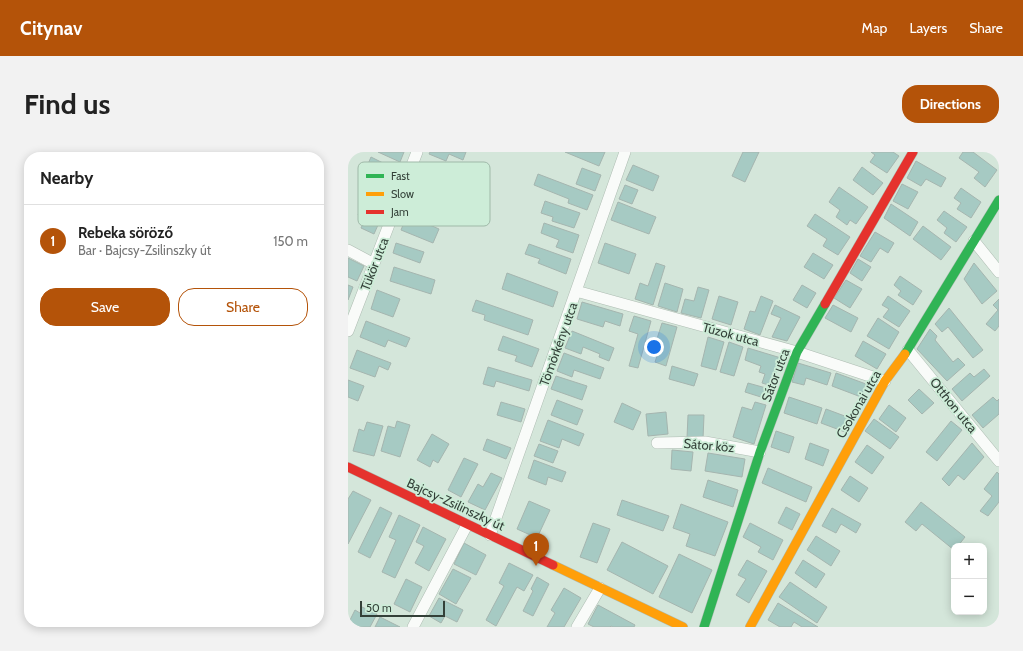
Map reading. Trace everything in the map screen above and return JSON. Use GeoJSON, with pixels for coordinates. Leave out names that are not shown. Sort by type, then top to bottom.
{"type":"FeatureCollection","features":[{"type":"Feature","properties":{"kind":"street","name":"Tükör utca"},"geometry":{"type":"LineString","coordinates":[[413,162],[417,152]]}},
{"type":"Feature","properties":{"kind":"street","name":"Tömörkény utca"},"geometry":{"type":"LineString","coordinates":[[490,535],[625,152]]}},
{"type":"Feature","properties":{"kind":"street","name":"Sátor utca"},"geometry":{"type":"LineString","coordinates":[[704,627],[760,452],[797,352],[913,152]]}},
{"type":"Feature","properties":{"kind":"street","name":"Csokonai utca"},"geometry":{"type":"LineString","coordinates":[[750,627],[885,381],[908,350],[999,200]]}},
{"type":"Feature","properties":{"kind":"street","name":"Tükör utca"},"geometry":{"type":"LineString","coordinates":[[348,331],[389,226]]}},
{"type":"Feature","properties":{"kind":"street"},"geometry":{"type":"LineString","coordinates":[[974,242],[999,272]]}},
{"type":"Feature","properties":{"kind":"street"},"geometry":{"type":"LineString","coordinates":[[348,250],[374,264]]}},
{"type":"Feature","properties":{"kind":"street","name":"Túzok utca"},"geometry":{"type":"LineString","coordinates":[[576,291],[797,352],[885,381]]}},
{"type":"Feature","properties":{"kind":"street","name":"Otthon utca"},"geometry":{"type":"LineString","coordinates":[[908,350],[999,461]]}},
{"type":"Feature","properties":{"kind":"street","name":"Sátor köz"},"geometry":{"type":"LineString","coordinates":[[657,443],[705,442],[760,452]]}},
{"type":"Feature","properties":{"kind":"street","name":"Bajcsy-Zsilinszky út"},"geometry":{"type":"LineString","coordinates":[[348,467],[683,627]]}},
{"type":"Feature","properties":{"kind":"street"},"geometry":{"type":"LineString","coordinates":[[413,627],[467,525]]}},
{"type":"Feature","properties":{"kind":"street"},"geometry":{"type":"LineString","coordinates":[[577,627],[600,588]]}},
{"type":"Feature","properties":{"kind":"building"},"geometry":{"type":"Polygon","coordinates":[[[378,152],[404,152],[400,162],[378,152]]]}},
{"type":"Feature","properties":{"kind":"building"},"geometry":{"type":"Polygon","coordinates":[[[430,152],[466,152],[463,160],[449,154],[446,161],[429,154],[430,152]]]}},
{"type":"Feature","properties":{"kind":"building"},"geometry":{"type":"Polygon","coordinates":[[[565,152],[605,152],[599,166],[565,152]]]}},
{"type":"Feature","properties":{"kind":"building"},"geometry":{"type":"Polygon","coordinates":[[[743,152],[759,152],[745,182],[732,176],[743,152]]]}},
{"type":"Feature","properties":{"kind":"building"},"geometry":{"type":"Polygon","coordinates":[[[871,152],[893,152],[899,156],[887,173],[870,162],[875,155],[871,152]]]}},
{"type":"Feature","properties":{"kind":"building"},"geometry":{"type":"Polygon","coordinates":[[[963,152],[973,152],[997,170],[985,187],[974,178],[979,172],[959,158],[963,152]]]}},
{"type":"Feature","properties":{"kind":"building"},"geometry":{"type":"Polygon","coordinates":[[[371,157],[381,162],[369,162],[371,157]]]}},
{"type":"Feature","properties":{"kind":"building"},"geometry":{"type":"Polygon","coordinates":[[[916,161],[946,178],[941,187],[926,179],[921,186],[907,178],[916,161]]]}},
{"type":"Feature","properties":{"kind":"building"},"geometry":{"type":"Polygon","coordinates":[[[633,165],[659,176],[653,191],[626,180],[633,165]]]}},
{"type":"Feature","properties":{"kind":"building"},"geometry":{"type":"Polygon","coordinates":[[[862,167],[883,183],[873,195],[853,180],[862,167]]]}},
{"type":"Feature","properties":{"kind":"building"},"geometry":{"type":"Polygon","coordinates":[[[582,168],[601,175],[595,191],[576,184],[582,168]]]}},
{"type":"Feature","properties":{"kind":"building"},"geometry":{"type":"Polygon","coordinates":[[[538,174],[593,195],[587,210],[568,203],[569,199],[534,185],[538,174]]]}},
{"type":"Feature","properties":{"kind":"building"},"geometry":{"type":"Polygon","coordinates":[[[902,184],[918,192],[908,209],[893,201],[902,184]]]}},
{"type":"Feature","properties":{"kind":"building"},"geometry":{"type":"Polygon","coordinates":[[[625,185],[638,190],[632,204],[619,199],[625,185]]]}},
{"type":"Feature","properties":{"kind":"building"},"geometry":{"type":"Polygon","coordinates":[[[839,187],[868,207],[856,224],[850,220],[847,225],[836,217],[840,210],[829,202],[839,187]]]}},
{"type":"Feature","properties":{"kind":"building"},"geometry":{"type":"Polygon","coordinates":[[[961,188],[981,202],[971,218],[957,209],[961,203],[954,198],[961,188]]]}},
{"type":"Feature","properties":{"kind":"building"},"geometry":{"type":"Polygon","coordinates":[[[545,201],[580,213],[574,228],[552,221],[553,217],[541,213],[545,201]]]}},
{"type":"Feature","properties":{"kind":"building"},"geometry":{"type":"Polygon","coordinates":[[[618,202],[656,217],[649,234],[611,220],[618,202]]]}},
{"type":"Feature","properties":{"kind":"building"},"geometry":{"type":"Polygon","coordinates":[[[891,204],[918,222],[910,236],[884,218],[891,204]]]}},
{"type":"Feature","properties":{"kind":"building"},"geometry":{"type":"Polygon","coordinates":[[[944,211],[967,227],[956,242],[944,233],[947,228],[937,220],[944,211]]]}},
{"type":"Feature","properties":{"kind":"building"},"geometry":{"type":"Polygon","coordinates":[[[815,214],[850,237],[838,255],[823,246],[827,239],[807,226],[815,214]]]}},
{"type":"Feature","properties":{"kind":"building"},"geometry":{"type":"Polygon","coordinates":[[[544,223],[579,235],[573,253],[556,247],[559,240],[541,233],[544,223]]]}},
{"type":"Feature","properties":{"kind":"building"},"geometry":{"type":"Polygon","coordinates":[[[362,226],[378,226],[374,234],[361,228],[362,226]]]}},
{"type":"Feature","properties":{"kind":"building"},"geometry":{"type":"Polygon","coordinates":[[[403,226],[432,226],[439,229],[433,243],[401,230],[403,226]]]}},
{"type":"Feature","properties":{"kind":"building"},"geometry":{"type":"Polygon","coordinates":[[[923,226],[951,247],[941,260],[913,239],[923,226]]]}},
{"type":"Feature","properties":{"kind":"building"},"geometry":{"type":"Polygon","coordinates":[[[875,232],[894,243],[888,253],[880,248],[871,262],[860,256],[875,232]]]}},
{"type":"Feature","properties":{"kind":"building"},"geometry":{"type":"Polygon","coordinates":[[[396,243],[424,252],[420,263],[393,253],[396,243]]]}},
{"type":"Feature","properties":{"kind":"building"},"geometry":{"type":"Polygon","coordinates":[[[605,243],[636,254],[629,274],[598,263],[605,243]]]}},
{"type":"Feature","properties":{"kind":"building"},"geometry":{"type":"Polygon","coordinates":[[[529,244],[571,259],[566,274],[538,263],[540,259],[525,254],[529,244]]]}},
{"type":"Feature","properties":{"kind":"building"},"geometry":{"type":"Polygon","coordinates":[[[813,253],[833,265],[824,279],[804,267],[813,253]]]}},
{"type":"Feature","properties":{"kind":"building"},"geometry":{"type":"Polygon","coordinates":[[[348,258],[364,266],[357,281],[348,277],[348,258]]]}},
{"type":"Feature","properties":{"kind":"building"},"geometry":{"type":"Polygon","coordinates":[[[858,259],[871,267],[862,281],[850,273],[858,259]]]}},
{"type":"Feature","properties":{"kind":"building"},"geometry":{"type":"Polygon","coordinates":[[[656,263],[665,266],[653,305],[635,299],[640,283],[648,286],[656,263]]]}},
{"type":"Feature","properties":{"kind":"building"},"geometry":{"type":"Polygon","coordinates":[[[974,263],[997,291],[982,304],[964,279],[974,263]]]}},
{"type":"Feature","properties":{"kind":"building"},"geometry":{"type":"Polygon","coordinates":[[[394,267],[435,280],[431,294],[390,281],[394,267]]]}},
{"type":"Feature","properties":{"kind":"building"},"geometry":{"type":"Polygon","coordinates":[[[507,273],[558,292],[553,307],[502,289],[507,273]]]}},
{"type":"Feature","properties":{"kind":"building"},"geometry":{"type":"Polygon","coordinates":[[[900,276],[922,291],[913,305],[898,295],[901,291],[894,285],[900,276]]]}},
{"type":"Feature","properties":{"kind":"building"},"geometry":{"type":"Polygon","coordinates":[[[846,280],[862,289],[850,308],[834,298],[846,280]]]}},
{"type":"Feature","properties":{"kind":"building"},"geometry":{"type":"Polygon","coordinates":[[[665,283],[683,289],[677,312],[658,306],[665,283]]]}},
{"type":"Feature","properties":{"kind":"building"},"geometry":{"type":"Polygon","coordinates":[[[348,285],[353,287],[348,300],[348,285]]]}},
{"type":"Feature","properties":{"kind":"building"},"geometry":{"type":"Polygon","coordinates":[[[802,285],[816,293],[807,308],[793,300],[802,285]]]}},
{"type":"Feature","properties":{"kind":"building"},"geometry":{"type":"Polygon","coordinates":[[[698,287],[709,290],[701,318],[681,313],[685,299],[694,301],[698,287]]]}},
{"type":"Feature","properties":{"kind":"building"},"geometry":{"type":"Polygon","coordinates":[[[377,290],[400,299],[393,317],[371,309],[377,290]]]}},
{"type":"Feature","properties":{"kind":"building"},"geometry":{"type":"Polygon","coordinates":[[[719,296],[738,302],[731,325],[712,319],[719,296]]]}},
{"type":"Feature","properties":{"kind":"building"},"geometry":{"type":"Polygon","coordinates":[[[761,296],[773,301],[760,335],[744,329],[750,311],[755,312],[761,296]]]}},
{"type":"Feature","properties":{"kind":"building"},"geometry":{"type":"Polygon","coordinates":[[[888,296],[910,311],[899,327],[883,317],[889,309],[882,305],[888,296]]]}},
{"type":"Feature","properties":{"kind":"building"},"geometry":{"type":"Polygon","coordinates":[[[999,299],[999,326],[995,331],[986,324],[998,310],[993,305],[999,299]]]}},
{"type":"Feature","properties":{"kind":"building"},"geometry":{"type":"Polygon","coordinates":[[[476,300],[533,320],[528,335],[484,320],[485,315],[472,311],[476,300]]]}},
{"type":"Feature","properties":{"kind":"building"},"geometry":{"type":"Polygon","coordinates":[[[582,302],[623,314],[620,326],[605,321],[603,327],[577,319],[582,302]]]}},
{"type":"Feature","properties":{"kind":"building"},"geometry":{"type":"Polygon","coordinates":[[[775,305],[800,317],[787,341],[772,337],[781,318],[771,314],[775,305]]]}},
{"type":"Feature","properties":{"kind":"building"},"geometry":{"type":"Polygon","coordinates":[[[833,305],[858,318],[851,332],[825,318],[833,305]]]}},
{"type":"Feature","properties":{"kind":"building"},"geometry":{"type":"Polygon","coordinates":[[[949,308],[983,350],[973,358],[948,327],[942,332],[935,324],[949,308]]]}},
{"type":"Feature","properties":{"kind":"building"},"geometry":{"type":"Polygon","coordinates":[[[634,316],[651,321],[638,368],[629,366],[638,334],[629,331],[634,316]]]}},
{"type":"Feature","properties":{"kind":"building"},"geometry":{"type":"Polygon","coordinates":[[[878,318],[899,332],[889,349],[867,336],[878,318]]]}},
{"type":"Feature","properties":{"kind":"building"},"geometry":{"type":"Polygon","coordinates":[[[366,321],[410,338],[406,347],[388,340],[385,347],[360,337],[366,321]]]}},
{"type":"Feature","properties":{"kind":"building"},"geometry":{"type":"Polygon","coordinates":[[[662,323],[677,327],[666,366],[655,362],[661,344],[656,342],[662,323]]]}},
{"type":"Feature","properties":{"kind":"building"},"geometry":{"type":"Polygon","coordinates":[[[930,329],[937,336],[935,340],[953,362],[958,358],[965,365],[947,381],[917,349],[930,329]]]}},
{"type":"Feature","properties":{"kind":"building"},"geometry":{"type":"Polygon","coordinates":[[[572,331],[614,348],[609,361],[599,357],[600,354],[583,347],[581,354],[565,348],[572,331]]]}},
{"type":"Feature","properties":{"kind":"building"},"geometry":{"type":"Polygon","coordinates":[[[503,336],[539,349],[532,367],[515,361],[517,356],[498,350],[503,336]]]}},
{"type":"Feature","properties":{"kind":"building"},"geometry":{"type":"Polygon","coordinates":[[[708,337],[724,342],[716,370],[701,366],[708,337]]]}},
{"type":"Feature","properties":{"kind":"building"},"geometry":{"type":"Polygon","coordinates":[[[863,341],[886,354],[877,369],[855,356],[863,341]]]}},
{"type":"Feature","properties":{"kind":"building"},"geometry":{"type":"Polygon","coordinates":[[[729,342],[743,347],[734,376],[720,372],[729,342]]]}},
{"type":"Feature","properties":{"kind":"building"},"geometry":{"type":"Polygon","coordinates":[[[748,348],[781,358],[772,386],[762,383],[765,374],[759,372],[761,366],[745,360],[748,348]]]}},
{"type":"Feature","properties":{"kind":"building"},"geometry":{"type":"Polygon","coordinates":[[[357,350],[391,363],[388,370],[379,366],[375,377],[350,368],[357,350]]]}},
{"type":"Feature","properties":{"kind":"building"},"geometry":{"type":"Polygon","coordinates":[[[564,353],[604,368],[600,379],[574,370],[572,377],[557,371],[564,353]]]}},
{"type":"Feature","properties":{"kind":"building"},"geometry":{"type":"Polygon","coordinates":[[[798,363],[831,373],[827,385],[806,378],[804,385],[792,382],[798,363]]]}},
{"type":"Feature","properties":{"kind":"building"},"geometry":{"type":"Polygon","coordinates":[[[672,366],[698,374],[694,386],[669,379],[672,366]]]}},
{"type":"Feature","properties":{"kind":"building"},"geometry":{"type":"Polygon","coordinates":[[[488,367],[532,380],[529,391],[496,381],[494,387],[483,384],[488,367]]]}},
{"type":"Feature","properties":{"kind":"building"},"geometry":{"type":"Polygon","coordinates":[[[984,369],[990,376],[962,401],[952,389],[970,373],[974,377],[984,369]]]}},
{"type":"Feature","properties":{"kind":"building"},"geometry":{"type":"Polygon","coordinates":[[[836,373],[866,384],[861,397],[832,386],[836,373]]]}},
{"type":"Feature","properties":{"kind":"building"},"geometry":{"type":"Polygon","coordinates":[[[556,376],[587,386],[582,400],[551,389],[556,376]]]}},
{"type":"Feature","properties":{"kind":"building"},"geometry":{"type":"Polygon","coordinates":[[[348,380],[364,386],[358,401],[348,397],[348,380]]]}},
{"type":"Feature","properties":{"kind":"building"},"geometry":{"type":"Polygon","coordinates":[[[748,383],[766,388],[764,398],[745,392],[748,383]]]}},
{"type":"Feature","properties":{"kind":"building"},"geometry":{"type":"Polygon","coordinates":[[[919,389],[934,403],[922,414],[908,400],[919,389]]]}},
{"type":"Feature","properties":{"kind":"building"},"geometry":{"type":"Polygon","coordinates":[[[789,397],[822,408],[817,424],[784,413],[789,397]]]}},
{"type":"Feature","properties":{"kind":"building"},"geometry":{"type":"Polygon","coordinates":[[[993,397],[997,401],[999,399],[999,414],[983,428],[972,415],[993,397]]]}},
{"type":"Feature","properties":{"kind":"building"},"geometry":{"type":"Polygon","coordinates":[[[557,400],[583,410],[577,425],[551,415],[557,400]]]}},
{"type":"Feature","properties":{"kind":"building"},"geometry":{"type":"Polygon","coordinates":[[[501,402],[525,409],[521,422],[497,415],[501,402]]]}},
{"type":"Feature","properties":{"kind":"building"},"geometry":{"type":"Polygon","coordinates":[[[755,402],[766,405],[754,444],[733,437],[742,407],[752,410],[755,402]]]}},
{"type":"Feature","properties":{"kind":"building"},"geometry":{"type":"Polygon","coordinates":[[[622,403],[641,412],[633,430],[614,422],[622,403]]]}},
{"type":"Feature","properties":{"kind":"building"},"geometry":{"type":"Polygon","coordinates":[[[889,405],[906,418],[896,432],[879,419],[889,405]]]}},
{"type":"Feature","properties":{"kind":"building"},"geometry":{"type":"Polygon","coordinates":[[[826,409],[850,418],[845,432],[821,423],[826,409]]]}},
{"type":"Feature","properties":{"kind":"building"},"geometry":{"type":"Polygon","coordinates":[[[666,412],[668,434],[648,436],[646,414],[666,412]]]}},
{"type":"Feature","properties":{"kind":"building"},"geometry":{"type":"Polygon","coordinates":[[[688,415],[704,415],[703,439],[687,438],[688,415]]]}},
{"type":"Feature","properties":{"kind":"building"},"geometry":{"type":"Polygon","coordinates":[[[874,419],[899,437],[890,449],[865,431],[874,419]]]}},
{"type":"Feature","properties":{"kind":"building"},"geometry":{"type":"Polygon","coordinates":[[[548,420],[584,434],[579,446],[562,439],[559,448],[540,441],[548,420]]]}},
{"type":"Feature","properties":{"kind":"building"},"geometry":{"type":"Polygon","coordinates":[[[397,421],[410,425],[400,457],[381,451],[388,426],[395,428],[397,421]]]}},
{"type":"Feature","properties":{"kind":"building"},"geometry":{"type":"Polygon","coordinates":[[[951,421],[962,430],[937,461],[926,452],[951,421]]]}},
{"type":"Feature","properties":{"kind":"building"},"geometry":{"type":"Polygon","coordinates":[[[367,422],[383,426],[374,456],[353,451],[359,429],[364,431],[367,422]]]}},
{"type":"Feature","properties":{"kind":"building"},"geometry":{"type":"Polygon","coordinates":[[[776,431],[794,437],[789,453],[771,447],[776,431]]]}},
{"type":"Feature","properties":{"kind":"building"},"geometry":{"type":"Polygon","coordinates":[[[432,434],[449,444],[438,463],[433,460],[430,467],[417,460],[432,434]]]}},
{"type":"Feature","properties":{"kind":"building"},"geometry":{"type":"Polygon","coordinates":[[[487,439],[511,448],[506,459],[483,450],[487,439]]]}},
{"type":"Feature","properties":{"kind":"building"},"geometry":{"type":"Polygon","coordinates":[[[810,443],[829,450],[823,466],[805,459],[810,443]]]}},
{"type":"Feature","properties":{"kind":"building"},"geometry":{"type":"Polygon","coordinates":[[[972,443],[984,457],[964,480],[958,475],[949,486],[942,479],[972,443]]]}},
{"type":"Feature","properties":{"kind":"building"},"geometry":{"type":"Polygon","coordinates":[[[539,444],[558,451],[553,463],[534,456],[539,444]]]}},
{"type":"Feature","properties":{"kind":"building"},"geometry":{"type":"Polygon","coordinates":[[[867,445],[884,457],[872,474],[855,462],[867,445]]]}},
{"type":"Feature","properties":{"kind":"building"},"geometry":{"type":"Polygon","coordinates":[[[672,450],[693,452],[691,471],[671,469],[672,450]]]}},
{"type":"Feature","properties":{"kind":"building"},"geometry":{"type":"Polygon","coordinates":[[[708,453],[745,459],[742,477],[705,471],[708,453]]]}},
{"type":"Feature","properties":{"kind":"building"},"geometry":{"type":"Polygon","coordinates":[[[464,458],[478,464],[461,497],[448,490],[464,458]]]}},
{"type":"Feature","properties":{"kind":"building"},"geometry":{"type":"Polygon","coordinates":[[[534,460],[566,472],[562,482],[548,477],[546,485],[528,478],[534,460]]]}},
{"type":"Feature","properties":{"kind":"building"},"geometry":{"type":"Polygon","coordinates":[[[768,468],[812,487],[806,502],[762,483],[768,468]]]}},
{"type":"Feature","properties":{"kind":"building"},"geometry":{"type":"Polygon","coordinates":[[[997,472],[999,474],[999,502],[988,516],[980,511],[992,496],[984,489],[997,472]]]}},
{"type":"Feature","properties":{"kind":"building"},"geometry":{"type":"Polygon","coordinates":[[[491,473],[502,478],[485,510],[468,502],[478,484],[483,487],[491,473]]]}},
{"type":"Feature","properties":{"kind":"building"},"geometry":{"type":"Polygon","coordinates":[[[850,476],[868,488],[859,502],[841,490],[850,476]]]}},
{"type":"Feature","properties":{"kind":"building"},"geometry":{"type":"Polygon","coordinates":[[[708,480],[738,490],[733,507],[703,497],[708,480]]]}},
{"type":"Feature","properties":{"kind":"building"},"geometry":{"type":"Polygon","coordinates":[[[353,491],[371,500],[348,544],[348,499],[353,491]]]}},
{"type":"Feature","properties":{"kind":"building"},"geometry":{"type":"Polygon","coordinates":[[[622,500],[669,516],[663,531],[617,515],[622,500]]]}},
{"type":"Feature","properties":{"kind":"building"},"geometry":{"type":"Polygon","coordinates":[[[529,501],[550,510],[537,538],[517,529],[529,501]]]}},
{"type":"Feature","properties":{"kind":"building"},"geometry":{"type":"Polygon","coordinates":[[[921,502],[965,537],[960,543],[951,543],[951,548],[922,524],[916,531],[905,522],[921,502]]]}},
{"type":"Feature","properties":{"kind":"building"},"geometry":{"type":"Polygon","coordinates":[[[681,504],[728,522],[715,556],[686,546],[690,534],[673,528],[681,504]]]}},
{"type":"Feature","properties":{"kind":"building"},"geometry":{"type":"Polygon","coordinates":[[[380,507],[392,513],[370,558],[358,552],[380,507]]]}},
{"type":"Feature","properties":{"kind":"building"},"geometry":{"type":"Polygon","coordinates":[[[786,507],[800,514],[792,530],[778,523],[786,507]]]}},
{"type":"Feature","properties":{"kind":"building"},"geometry":{"type":"Polygon","coordinates":[[[832,508],[861,524],[856,533],[841,524],[836,533],[822,526],[832,508]]]}},
{"type":"Feature","properties":{"kind":"building"},"geometry":{"type":"Polygon","coordinates":[[[399,515],[420,525],[395,578],[382,572],[396,540],[389,537],[399,515]]]}},
{"type":"Feature","properties":{"kind":"building"},"geometry":{"type":"Polygon","coordinates":[[[593,523],[610,529],[597,563],[580,557],[593,523]]]}},
{"type":"Feature","properties":{"kind":"building"},"geometry":{"type":"Polygon","coordinates":[[[750,523],[783,540],[773,560],[758,552],[761,547],[743,537],[750,523]]]}},
{"type":"Feature","properties":{"kind":"building"},"geometry":{"type":"Polygon","coordinates":[[[423,527],[446,539],[429,571],[415,563],[424,546],[416,542],[423,527]]]}},
{"type":"Feature","properties":{"kind":"building"},"geometry":{"type":"Polygon","coordinates":[[[816,536],[840,551],[831,566],[807,550],[816,536]]]}},
{"type":"Feature","properties":{"kind":"building"},"geometry":{"type":"Polygon","coordinates":[[[622,542],[668,566],[653,594],[607,570],[622,542]]]}},
{"type":"Feature","properties":{"kind":"building"},"geometry":{"type":"Polygon","coordinates":[[[464,543],[486,555],[476,575],[454,564],[464,543]]]}},
{"type":"Feature","properties":{"kind":"building"},"geometry":{"type":"Polygon","coordinates":[[[679,554],[712,570],[692,613],[659,597],[679,554]]]}},
{"type":"Feature","properties":{"kind":"building"},"geometry":{"type":"Polygon","coordinates":[[[747,560],[767,571],[749,603],[736,595],[746,579],[738,575],[747,560]]]}},
{"type":"Feature","properties":{"kind":"building"},"geometry":{"type":"Polygon","coordinates":[[[803,560],[825,574],[816,588],[795,573],[803,560]]]}},
{"type":"Feature","properties":{"kind":"building"},"geometry":{"type":"Polygon","coordinates":[[[509,563],[533,575],[524,591],[517,587],[496,626],[486,620],[504,586],[499,583],[509,563]]]}},
{"type":"Feature","properties":{"kind":"building"},"geometry":{"type":"Polygon","coordinates":[[[453,569],[471,578],[456,604],[439,594],[453,569]]]}},
{"type":"Feature","properties":{"kind":"building"},"geometry":{"type":"Polygon","coordinates":[[[537,577],[549,584],[533,616],[523,611],[533,591],[531,589],[537,577]]]}},
{"type":"Feature","properties":{"kind":"building"},"geometry":{"type":"Polygon","coordinates":[[[406,579],[422,587],[410,612],[394,604],[406,579]]]}},
{"type":"Feature","properties":{"kind":"building"},"geometry":{"type":"Polygon","coordinates":[[[790,582],[827,607],[817,623],[779,597],[790,582]]]}},
{"type":"Feature","properties":{"kind":"building"},"geometry":{"type":"Polygon","coordinates":[[[564,588],[581,598],[564,627],[547,627],[555,613],[551,610],[564,588]]]}},
{"type":"Feature","properties":{"kind":"building"},"geometry":{"type":"Polygon","coordinates":[[[439,598],[463,610],[457,622],[445,616],[441,623],[429,616],[439,598]]]}},
{"type":"Feature","properties":{"kind":"building"},"geometry":{"type":"Polygon","coordinates":[[[778,603],[818,627],[802,627],[794,622],[791,627],[780,627],[768,620],[778,603]]]}},
{"type":"Feature","properties":{"kind":"building"},"geometry":{"type":"Polygon","coordinates":[[[598,605],[635,625],[634,627],[594,627],[588,624],[598,605]]]}},
{"type":"Feature","properties":{"kind":"building"},"geometry":{"type":"Polygon","coordinates":[[[362,607],[377,614],[370,627],[353,627],[348,624],[355,610],[360,613],[362,607]]]}},
{"type":"Feature","properties":{"kind":"building"},"geometry":{"type":"Polygon","coordinates":[[[380,617],[400,627],[375,627],[380,617]]]}},
{"type":"Feature","properties":{"kind":"traffic: fast"},"geometry":{"type":"LineString","coordinates":[[905,354],[999,200]]}},
{"type":"Feature","properties":{"kind":"traffic: fast"},"geometry":{"type":"LineString","coordinates":[[704,627],[760,452],[797,352],[825,304]]}},
{"type":"Feature","properties":{"kind":"traffic: slow"},"geometry":{"type":"LineString","coordinates":[[750,627],[885,381],[905,354]]}},
{"type":"Feature","properties":{"kind":"traffic: slow"},"geometry":{"type":"LineString","coordinates":[[553,565],[683,627]]}},
{"type":"Feature","properties":{"kind":"traffic: jam"},"geometry":{"type":"LineString","coordinates":[[825,304],[913,152]]}},
{"type":"Feature","properties":{"kind":"traffic: jam"},"geometry":{"type":"LineString","coordinates":[[348,467],[553,565]]}},
{"type":"Feature","properties":{"kind":"place","name":"Rebeka söröző"},"geometry":{"type":"Point","coordinates":[536,566]}}]}
